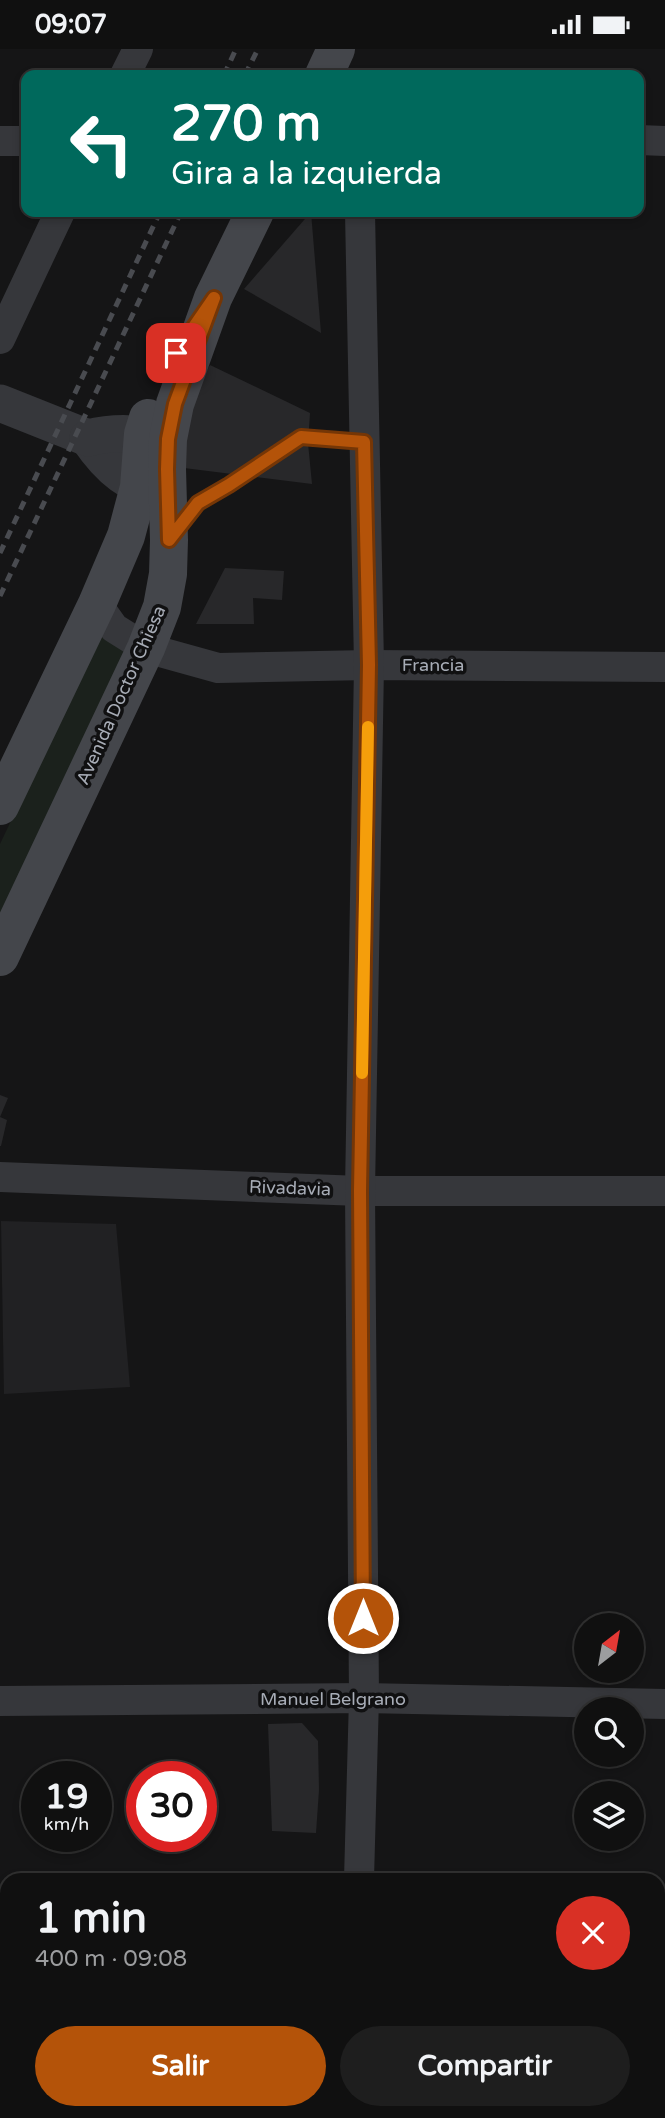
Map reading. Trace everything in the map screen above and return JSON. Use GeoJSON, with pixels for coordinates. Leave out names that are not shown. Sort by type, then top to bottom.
{"type":"FeatureCollection","features":[{"type":"Feature","properties":{"kind":"main road"},"geometry":{"type":"LineString","coordinates":[[326,70],[336,49]]}},
{"type":"Feature","properties":{"kind":"main road","name":"Avenida Doctor Chiesa"},"geometry":{"type":"LineString","coordinates":[[0,957],[146,648],[162,607],[168,575],[169,540],[153,492],[155,436],[164,372],[214,298],[253,217]]}},
{"type":"Feature","properties":{"kind":"main road","name":"Avenida Doctor Chiesa"},"geometry":{"type":"LineString","coordinates":[[0,806],[97,604],[126,536],[153,492]]}},
{"type":"Feature","properties":{"kind":"street"},"geometry":{"type":"LineString","coordinates":[[128,70],[138,49]]}},
{"type":"Feature","properties":{"kind":"street"},"geometry":{"type":"LineString","coordinates":[[644,140],[665,141]]}},
{"type":"Feature","properties":{"kind":"street"},"geometry":{"type":"LineString","coordinates":[[0,141],[21,141]]}},
{"type":"Feature","properties":{"kind":"street"},"geometry":{"type":"LineString","coordinates":[[0,339],[58,217]]}},
{"type":"Feature","properties":{"kind":"street"},"geometry":{"type":"LineString","coordinates":[[359,1873],[364,1698],[360,1191],[369,665],[360,217]]}},
{"type":"Feature","properties":{"kind":"street"},"geometry":{"type":"LineString","coordinates":[[0,403],[88,438],[103,460],[153,492]]}},
{"type":"Feature","properties":{"kind":"street"},"geometry":{"type":"LineString","coordinates":[[88,438],[105,434],[155,436]]}},
{"type":"Feature","properties":{"kind":"street","name":"Francia"},"geometry":{"type":"LineString","coordinates":[[97,604],[114,628],[146,648],[218,669],[369,665],[665,667]]}},
{"type":"Feature","properties":{"kind":"street","name":"Rivadavia"},"geometry":{"type":"LineString","coordinates":[[0,1177],[360,1191],[665,1191]]}},
{"type":"Feature","properties":{"kind":"street","name":"Manuel Belgrano"},"geometry":{"type":"LineString","coordinates":[[0,1701],[364,1698],[665,1704]]}},
{"type":"Feature","properties":{"kind":"lane"},"geometry":{"type":"LineString","coordinates":[[169,540],[198,503],[301,437],[364,442]]}},
{"type":"Feature","properties":{"kind":"shaded area"},"geometry":{"type":"Polygon","coordinates":[[[102,629],[125,651],[0,938],[0,844],[102,629]]]}},
{"type":"Feature","properties":{"kind":"shaded area"},"geometry":{"type":"Polygon","coordinates":[[[1,1221],[116,1224],[130,1387],[4,1394],[1,1221]]]}},
{"type":"Feature","properties":{"kind":"building"},"geometry":{"type":"Polygon","coordinates":[[[307,217],[311,217],[321,333],[244,289],[307,217]]]}},
{"type":"Feature","properties":{"kind":"building"},"geometry":{"type":"Polygon","coordinates":[[[210,365],[310,413],[308,443],[312,484],[184,468],[187,404],[210,365]]]}},
{"type":"Feature","properties":{"kind":"building"},"geometry":{"type":"Polygon","coordinates":[[[225,568],[284,571],[282,600],[253,598],[254,624],[196,624],[225,568]]]}},
{"type":"Feature","properties":{"kind":"building"},"geometry":{"type":"Polygon","coordinates":[[[0,1095],[8,1098],[0,1117],[0,1095]]]}},
{"type":"Feature","properties":{"kind":"building"},"geometry":{"type":"Polygon","coordinates":[[[0,1117],[7,1120],[1,1146],[0,1146],[0,1117]]]}},
{"type":"Feature","properties":{"kind":"building"},"geometry":{"type":"Polygon","coordinates":[[[302,1723],[318,1741],[316,1833],[272,1831],[268,1724],[302,1723]]]}},
{"type":"Feature","properties":{"kind":"railway"},"geometry":{"type":"LineString","coordinates":[[226,70],[236,49]]}},
{"type":"Feature","properties":{"kind":"railway"},"geometry":{"type":"LineString","coordinates":[[248,70],[258,49]]}},
{"type":"Feature","properties":{"kind":"railway"},"geometry":{"type":"LineString","coordinates":[[0,553],[158,217]]}},
{"type":"Feature","properties":{"kind":"railway"},"geometry":{"type":"LineString","coordinates":[[0,596],[179,217]]}},
{"type":"Feature","properties":{"kind":"slow traffic"},"geometry":{"type":"LineString","coordinates":[[362,1073],[368,727]]}},
{"type":"Feature","properties":{"kind":"route"},"geometry":{"type":"LineString","coordinates":[[176,353],[214,298],[175,404],[168,439],[169,540],[198,503],[301,437],[364,442],[369,665],[360,1191],[363,1618]]}}]}
